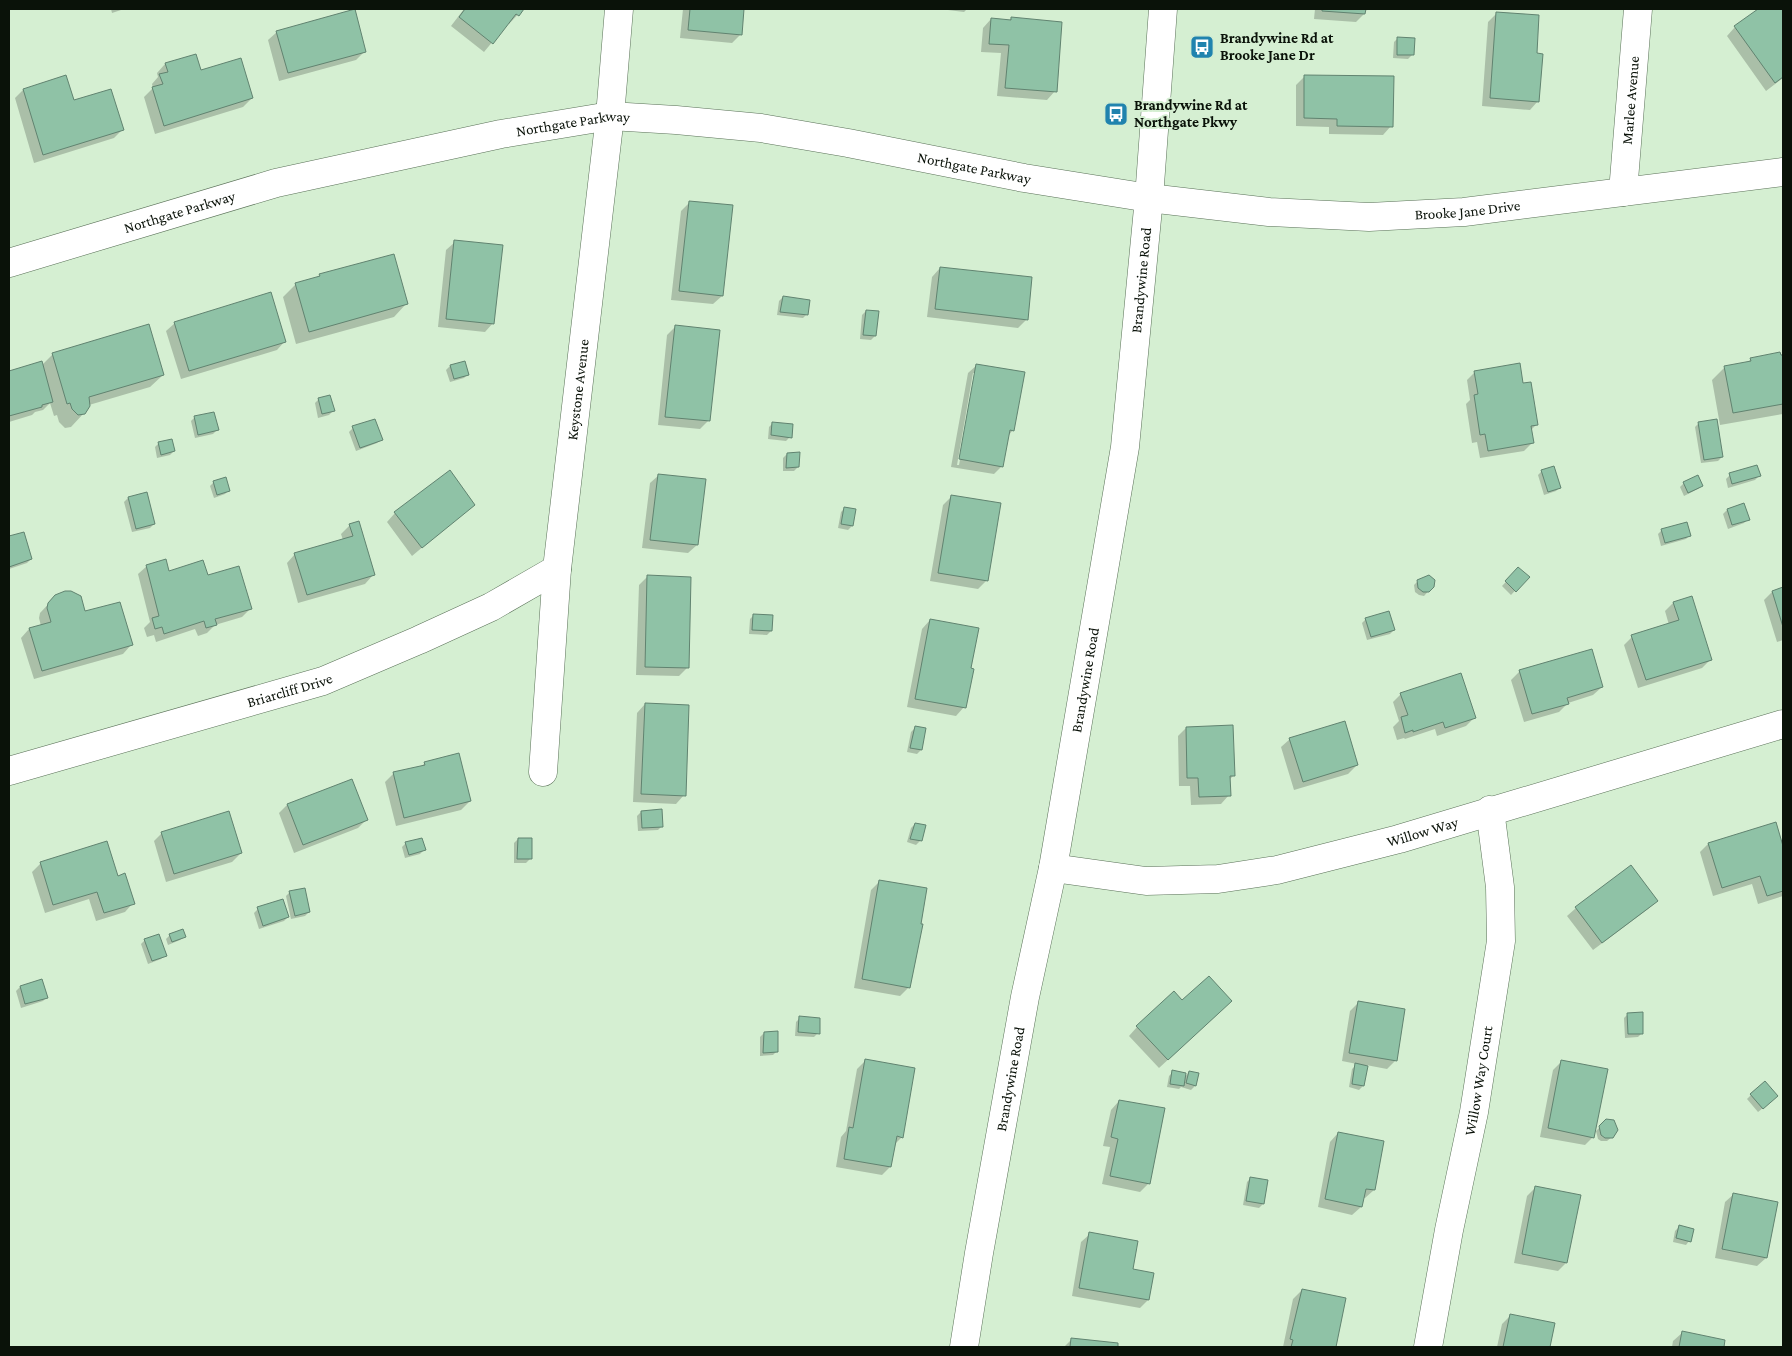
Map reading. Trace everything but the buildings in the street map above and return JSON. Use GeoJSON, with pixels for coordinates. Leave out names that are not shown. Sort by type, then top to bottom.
{"type":"FeatureCollection","features":[{"type":"Feature","properties":{"kind":"street","name":"Keystone Avenue"},"geometry":{"type":"LineString","coordinates":[[543,772],[557,568],[610,116],[619,9]]}},
{"type":"Feature","properties":{"kind":"street","name":"Brandywine Road"},"geometry":{"type":"LineString","coordinates":[[964,1347],[978,1253],[1025,997],[1053,868],[1126,447],[1150,198],[1163,9]]}},
{"type":"Feature","properties":{"kind":"street","name":"Marlee Avenue"},"geometry":{"type":"LineString","coordinates":[[1623,192],[1638,9]]}},
{"type":"Feature","properties":{"kind":"street","name":"Northgate Parkway"},"geometry":{"type":"LineString","coordinates":[[9,263],[276,183],[502,134],[610,116],[761,128],[848,143],[1024,178],[1150,198]]}},
{"type":"Feature","properties":{"kind":"street","name":"Brooke Jane Drive"},"geometry":{"type":"LineString","coordinates":[[1150,198],[1269,212],[1369,217],[1464,212],[1783,172]]}},
{"type":"Feature","properties":{"kind":"street","name":"Briarcliff Drive"},"geometry":{"type":"LineString","coordinates":[[9,772],[323,681],[491,607],[557,568]]}},
{"type":"Feature","properties":{"kind":"street","name":"Willow Way"},"geometry":{"type":"LineString","coordinates":[[1053,868],[1146,881],[1218,879],[1277,870],[1399,839],[1490,810],[1783,724]]}},
{"type":"Feature","properties":{"kind":"street","name":"Willow Way Court"},"geometry":{"type":"LineString","coordinates":[[1428,1347],[1449,1230],[1474,1112],[1501,940],[1500,887],[1490,810]]}},
{"type":"Feature","properties":{"kind":"place","name":"Brandywine Rd at Brooke Jane Dr"},"geometry":{"type":"Point","coordinates":[1202,47]}},
{"type":"Feature","properties":{"kind":"place","name":"Brandywine Rd at Northgate Pkwy"},"geometry":{"type":"Point","coordinates":[1116,114]}}]}
